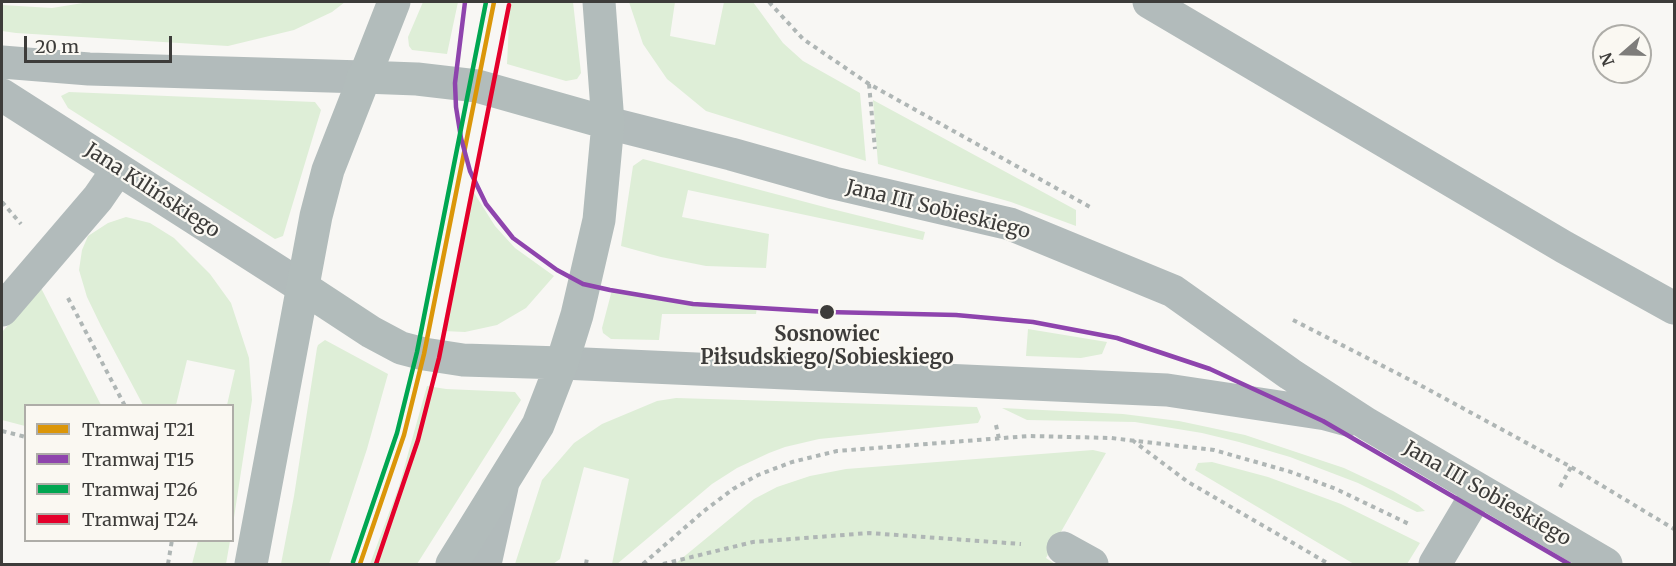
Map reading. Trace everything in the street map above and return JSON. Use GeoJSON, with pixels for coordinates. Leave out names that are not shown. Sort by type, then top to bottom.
{"type":"FeatureCollection","features":[{"type":"Feature","properties":{"kind":"main road"},"geometry":{"type":"LineString","coordinates":[[251,564],[316,216],[328,170],[394,2]]}},
{"type":"Feature","properties":{"kind":"main road"},"geometry":{"type":"LineString","coordinates":[[452,564],[538,425],[562,363],[577,315],[599,220],[608,123],[599,2]]}},
{"type":"Feature","properties":{"kind":"main road"},"geometry":{"type":"LineString","coordinates":[[363,77],[456,82],[485,87],[608,123]]}},
{"type":"Feature","properties":{"kind":"main road"},"geometry":{"type":"LineString","coordinates":[[304,288],[371,332],[401,348],[463,360],[562,363]]}},
{"type":"Feature","properties":{"kind":"street"},"geometry":{"type":"LineString","coordinates":[[1149,2],[1563,247],[1674,308]]}},
{"type":"Feature","properties":{"kind":"street"},"geometry":{"type":"LineString","coordinates":[[2,62],[89,69],[363,77]]}},
{"type":"Feature","properties":{"kind":"street","name":"Jana Kilińskiego"},"geometry":{"type":"LineString","coordinates":[[2,95],[304,288]]}},
{"type":"Feature","properties":{"kind":"street","name":"Jana III Sobieskiego"},"geometry":{"type":"LineString","coordinates":[[608,123],[880,194],[1011,224],[1173,291],[1290,374],[1367,424],[1606,564]]}},
{"type":"Feature","properties":{"kind":"street"},"geometry":{"type":"LineString","coordinates":[[2,310],[98,198],[118,169]]}},
{"type":"Feature","properties":{"kind":"street","name":"Jana III Sobieskiego"},"geometry":{"type":"LineString","coordinates":[[562,363],[1167,390],[1326,414],[1367,424]]}},
{"type":"Feature","properties":{"kind":"street"},"geometry":{"type":"LineString","coordinates":[[485,564],[503,482]]}},
{"type":"Feature","properties":{"kind":"street"},"geometry":{"type":"LineString","coordinates":[[1442,554],[1479,490]]}},
{"type":"Feature","properties":{"kind":"street"},"geometry":{"type":"LineString","coordinates":[[1063,548],[1092,564]]}},
{"type":"Feature","properties":{"kind":"path"},"geometry":{"type":"LineString","coordinates":[[769,2],[803,39],[868,84],[880,194]]}},
{"type":"Feature","properties":{"kind":"path"},"geometry":{"type":"LineString","coordinates":[[2,431],[24,436]]}},
{"type":"Feature","properties":{"kind":"path"},"geometry":{"type":"LineString","coordinates":[[643,564],[704,511],[745,481],[773,468],[808,457],[837,452],[1029,436],[1132,440],[1214,450],[1291,472],[1357,498],[1442,554]]}},
{"type":"Feature","properties":{"kind":"path"},"geometry":{"type":"LineString","coordinates":[[1132,440],[1188,482],[1329,564]]}},
{"type":"Feature","properties":{"kind":"path"},"geometry":{"type":"LineString","coordinates":[[663,564],[753,542],[869,533],[1063,548]]}},
{"type":"Feature","properties":{"kind":"path"},"geometry":{"type":"LineString","coordinates":[[168,564],[171,542]]}},
{"type":"Feature","properties":{"kind":"path"},"geometry":{"type":"LineString","coordinates":[[586,564],[587,558]]}},
{"type":"Feature","properties":{"kind":"green space"},"geometry":{"type":"Polygon","coordinates":[[[89,2],[345,2],[332,12],[294,30],[228,46],[2,31],[2,5],[52,8],[89,2]]]}},
{"type":"Feature","properties":{"kind":"green space"},"geometry":{"type":"Polygon","coordinates":[[[423,2],[458,2],[447,54],[412,50],[409,46],[408,37],[423,2]]]}},
{"type":"Feature","properties":{"kind":"green space"},"geometry":{"type":"Polygon","coordinates":[[[510,2],[573,2],[581,73],[577,79],[566,81],[507,64],[510,2]]]}},
{"type":"Feature","properties":{"kind":"green space"},"geometry":{"type":"Polygon","coordinates":[[[629,2],[675,2],[670,36],[715,45],[724,2],[753,2],[783,43],[803,61],[860,93],[866,161],[706,111],[667,79],[643,44],[629,2]]]}},
{"type":"Feature","properties":{"kind":"green space"},"geometry":{"type":"Polygon","coordinates":[[[69,92],[315,102],[321,110],[283,236],[275,239],[68,108],[61,96],[69,92]]]}},
{"type":"Feature","properties":{"kind":"green space"},"geometry":{"type":"Polygon","coordinates":[[[873,100],[1076,210],[1076,226],[1011,202],[878,164],[873,100]]]}},
{"type":"Feature","properties":{"kind":"green space"},"geometry":{"type":"Polygon","coordinates":[[[643,159],[925,232],[923,240],[688,190],[682,217],[769,234],[766,268],[706,266],[621,246],[633,166],[643,159]]]}},
{"type":"Feature","properties":{"kind":"green space"},"geometry":{"type":"Polygon","coordinates":[[[471,188],[495,226],[515,248],[554,276],[526,308],[497,325],[465,332],[443,331],[471,188]]]}},
{"type":"Feature","properties":{"kind":"green space"},"geometry":{"type":"Polygon","coordinates":[[[126,217],[150,223],[174,238],[210,274],[231,303],[249,358],[252,400],[234,517],[234,404],[227,404],[235,370],[187,360],[176,404],[142,404],[87,297],[79,270],[82,250],[88,236],[108,223],[126,217]]]}},
{"type":"Feature","properties":{"kind":"green space"},"geometry":{"type":"Polygon","coordinates":[[[41,288],[100,404],[24,404],[24,426],[2,420],[2,332],[41,288]]]}},
{"type":"Feature","properties":{"kind":"green space"},"geometry":{"type":"Polygon","coordinates":[[[612,290],[688,303],[757,307],[756,314],[662,314],[659,340],[611,339],[603,333],[602,328],[612,290]]]}},
{"type":"Feature","properties":{"kind":"green space"},"geometry":{"type":"Polygon","coordinates":[[[1028,329],[1107,342],[1102,354],[1081,358],[1026,356],[1028,329]]]}},
{"type":"Feature","properties":{"kind":"green space"},"geometry":{"type":"Polygon","coordinates":[[[325,340],[388,374],[367,449],[329,564],[281,564],[317,348],[325,340]]]}},
{"type":"Feature","properties":{"kind":"green space"},"geometry":{"type":"Polygon","coordinates":[[[427,386],[515,392],[521,400],[417,564],[370,564],[399,486],[427,386]]]}},
{"type":"Feature","properties":{"kind":"green space"},"geometry":{"type":"Polygon","coordinates":[[[676,398],[977,407],[981,417],[978,423],[819,439],[769,453],[737,468],[712,484],[617,564],[612,564],[629,479],[584,467],[560,559],[553,564],[515,564],[542,480],[574,443],[602,424],[657,401],[676,398]]]}},
{"type":"Feature","properties":{"kind":"green space"},"geometry":{"type":"Polygon","coordinates":[[[1002,408],[1123,414],[1179,421],[1245,435],[1344,468],[1393,491],[1425,511],[1417,512],[1358,483],[1290,457],[1239,442],[1202,433],[1135,422],[1027,420],[1002,408]]]}},
{"type":"Feature","properties":{"kind":"green space"},"geometry":{"type":"Polygon","coordinates":[[[1093,450],[1106,453],[1046,558],[1055,564],[675,564],[754,499],[777,487],[810,476],[846,469],[1093,450]]]}},
{"type":"Feature","properties":{"kind":"green space"},"geometry":{"type":"Polygon","coordinates":[[[1212,462],[1268,477],[1341,504],[1420,543],[1407,564],[1354,564],[1195,470],[1198,463],[1212,462]]]}},
{"type":"Feature","properties":{"kind":"green space"},"geometry":{"type":"Polygon","coordinates":[[[198,542],[230,542],[226,564],[192,564],[198,542]]]}},
{"type":"Feature","properties":{"kind":"tram line","name":"T15"},"geometry":{"type":"LineString","coordinates":[[465,2],[455,83],[461,138],[470,171],[486,204],[513,238],[557,270],[583,284],[693,304],[827,312],[956,315],[1033,322],[1117,338],[1210,369],[1323,421],[1569,564]]}},
{"type":"Feature","properties":{"kind":"tram line","name":"T26"},"geometry":{"type":"LineString","coordinates":[[353,562],[397,433],[417,352],[486,2]]}},
{"type":"Feature","properties":{"kind":"tram line","name":"T21"},"geometry":{"type":"LineString","coordinates":[[360,564],[404,435],[424,354],[494,2]]}},
{"type":"Feature","properties":{"kind":"tram line","name":"T24"},"geometry":{"type":"LineString","coordinates":[[376,564],[418,440],[439,358],[509,5]]}},
{"type":"Feature","properties":{"kind":"place","name":"Sosnowiec Piłsudskiego/Sobieskiego"},"geometry":{"type":"Point","coordinates":[827,312]}}]}
